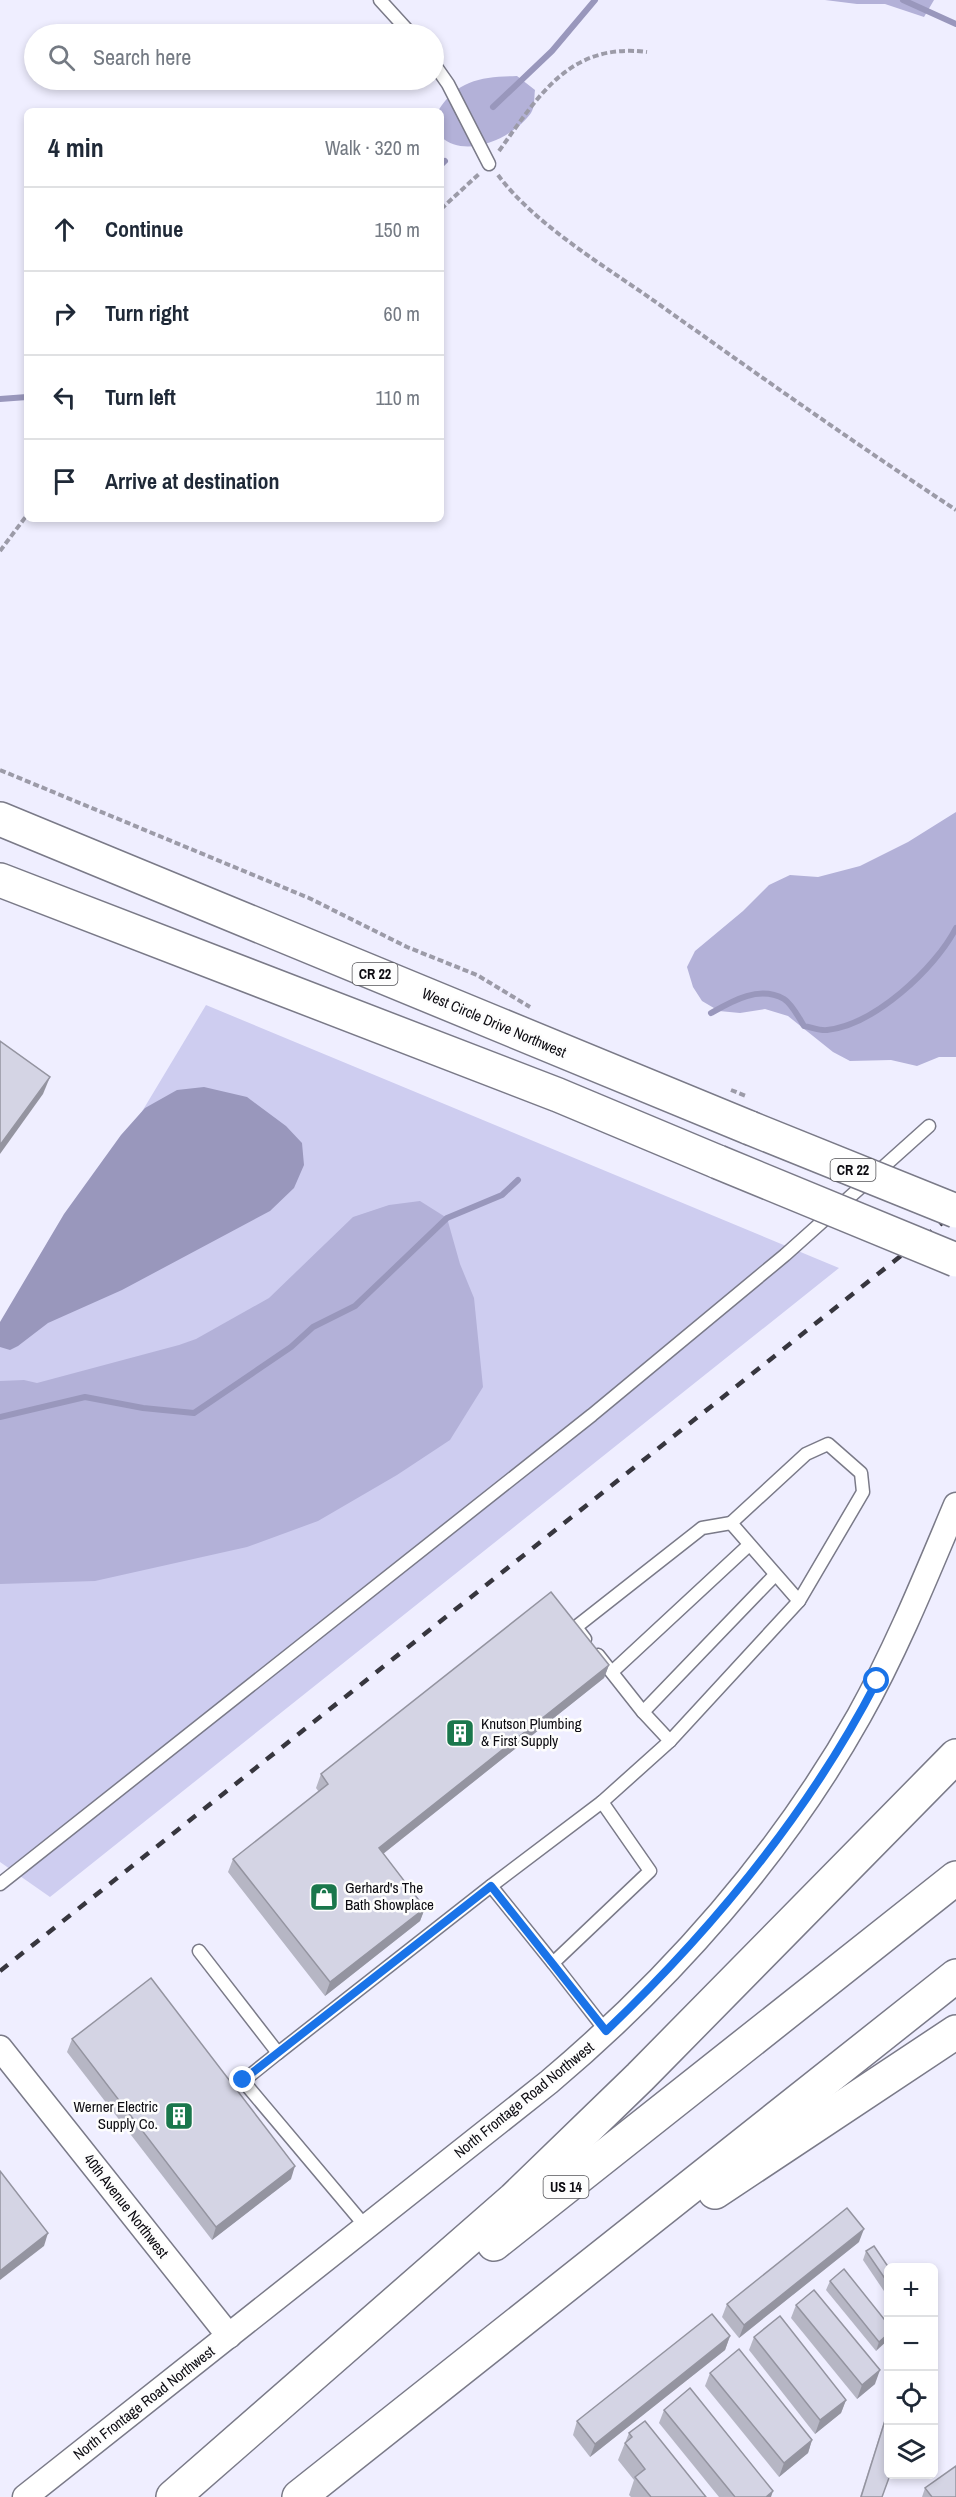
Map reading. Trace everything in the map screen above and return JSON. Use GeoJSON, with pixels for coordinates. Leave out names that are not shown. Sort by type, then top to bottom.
{"type":"FeatureCollection","features":[{"type":"Feature","properties":{"kind":"main road","name":"West Circle Drive Northwest"},"geometry":{"type":"LineString","coordinates":[[0,819],[750,1113],[956,1211]]}},
{"type":"Feature","properties":{"kind":"main road"},"geometry":{"type":"LineString","coordinates":[[0,880],[558,1095],[956,1260]]}},
{"type":"Feature","properties":{"kind":"main road"},"geometry":{"type":"LineString","coordinates":[[175,2497],[530,2184],[648,2068],[956,1756]]}},
{"type":"Feature","properties":{"kind":"main road","name":"US 14"},"geometry":{"type":"LineString","coordinates":[[175,2497],[956,1878]]}},
{"type":"Feature","properties":{"kind":"main road"},"geometry":{"type":"LineString","coordinates":[[299,2497],[956,1976]]}},
{"type":"Feature","properties":{"kind":"main road"},"geometry":{"type":"LineString","coordinates":[[505,2334],[888,2075],[956,2032]]}},
{"type":"Feature","properties":{"kind":"street","name":"North Frontage Road Northwest"},"geometry":{"type":"LineString","coordinates":[[25,2497],[523,2103],[606,2031],[682,1955],[767,1854],[826,1770],[860,1715],[890,1655],[956,1505]]}},
{"type":"Feature","properties":{"kind":"street","name":"40th Avenue Northwest"},"geometry":{"type":"LineString","coordinates":[[0,2048],[229,2336]]}},
{"type":"Feature","properties":{"kind":"lane"},"geometry":{"type":"LineString","coordinates":[[382,1],[402,24]]}},
{"type":"Feature","properties":{"kind":"lane"},"geometry":{"type":"LineString","coordinates":[[444,78],[489,164]]}},
{"type":"Feature","properties":{"kind":"lane"},"geometry":{"type":"LineString","coordinates":[[0,1884],[243,1689],[592,1415],[785,1256],[928,1125]]}},
{"type":"Feature","properties":{"kind":"lane"},"geometry":{"type":"LineString","coordinates":[[366,2227],[243,2080],[602,1802],[670,1741],[799,1601],[862,1492],[861,1473],[828,1444],[806,1454],[731,1523],[702,1528],[576,1627],[670,1741]]}},
{"type":"Feature","properties":{"kind":"lane"},"geometry":{"type":"LineString","coordinates":[[731,1523],[799,1601]]}},
{"type":"Feature","properties":{"kind":"lane"},"geometry":{"type":"LineString","coordinates":[[612,1672],[749,1545]]}},
{"type":"Feature","properties":{"kind":"lane"},"geometry":{"type":"LineString","coordinates":[[644,1712],[775,1575]]}},
{"type":"Feature","properties":{"kind":"lane"},"geometry":{"type":"LineString","coordinates":[[553,1963],[650,1871],[602,1802]]}},
{"type":"Feature","properties":{"kind":"lane"},"geometry":{"type":"LineString","coordinates":[[491,1886],[606,2031]]}},
{"type":"Feature","properties":{"kind":"lane"},"geometry":{"type":"LineString","coordinates":[[199,1951],[278,2053]]}},
{"type":"Feature","properties":{"kind":"path"},"geometry":{"type":"LineString","coordinates":[[444,206],[489,164],[543,90],[578,63],[599,54],[625,49],[647,52]]}},
{"type":"Feature","properties":{"kind":"path"},"geometry":{"type":"LineString","coordinates":[[489,164],[528,210],[863,450],[956,510]]}},
{"type":"Feature","properties":{"kind":"path"},"geometry":{"type":"LineString","coordinates":[[0,551],[24,519]]}},
{"type":"Feature","properties":{"kind":"path"},"geometry":{"type":"LineString","coordinates":[[0,770],[309,898],[407,947],[477,975],[531,1008]]}},
{"type":"Feature","properties":{"kind":"path"},"geometry":{"type":"LineString","coordinates":[[728,1088],[750,1113]]}},
{"type":"Feature","properties":{"kind":"shaded area"},"geometry":{"type":"Polygon","coordinates":[[[825,0],[934,0],[924,17],[885,4],[857,4],[825,0]]]}},
{"type":"Feature","properties":{"kind":"shaded area"},"geometry":{"type":"Polygon","coordinates":[[[517,76],[535,90],[531,113],[513,130],[489,143],[464,146],[452,144],[444,139],[444,108],[440,108],[446,100],[463,86],[493,77],[517,76]]]}},
{"type":"Feature","properties":{"kind":"shaded area"},"geometry":{"type":"Polygon","coordinates":[[[956,812],[956,1057],[939,1057],[917,1066],[891,1060],[850,1061],[833,1052],[788,1016],[765,1009],[740,1013],[719,1011],[702,1001],[693,987],[687,967],[695,951],[743,911],[769,885],[790,875],[818,877],[860,866],[908,842],[956,812]]]}},
{"type":"Feature","properties":{"kind":"shaded area"},"geometry":{"type":"Polygon","coordinates":[[[206,1005],[839,1268],[50,1897],[0,1862],[0,1341],[9,1333],[206,1005]]]}},
{"type":"Feature","properties":{"kind":"shaded area"},"geometry":{"type":"Polygon","coordinates":[[[204,1087],[247,1097],[286,1126],[302,1143],[304,1165],[294,1188],[270,1211],[122,1290],[48,1323],[18,1346],[10,1350],[0,1347],[0,1322],[64,1214],[121,1135],[145,1108],[177,1090],[204,1087]]]}},
{"type":"Feature","properties":{"kind":"shaded area"},"geometry":{"type":"Polygon","coordinates":[[[420,1201],[447,1218],[460,1264],[474,1298],[483,1387],[450,1440],[397,1475],[318,1521],[247,1547],[95,1581],[0,1584],[0,1381],[24,1380],[37,1383],[196,1339],[269,1298],[353,1217],[389,1205],[420,1201]]]}},
{"type":"Feature","properties":{"kind":"building"},"geometry":{"type":"Polygon","coordinates":[[[0,1041],[50,1077],[0,1145],[0,1041]]]}},
{"type":"Feature","properties":{"kind":"building"},"geometry":{"type":"Polygon","coordinates":[[[551,1592],[609,1665],[379,1848],[425,1908],[330,1982],[233,1859],[328,1784],[321,1774],[551,1592]]]}},
{"type":"Feature","properties":{"kind":"building","name":"Werner Electric Supply Co."},"geometry":{"type":"Polygon","coordinates":[[[151,1978],[295,2166],[216,2227],[72,2039],[151,1978]]]}},
{"type":"Feature","properties":{"kind":"building"},"geometry":{"type":"Polygon","coordinates":[[[0,2171],[48,2233],[0,2271],[0,2171]]]}},
{"type":"Feature","properties":{"kind":"building"},"geometry":{"type":"Polygon","coordinates":[[[847,2208],[864,2229],[744,2325],[727,2304],[847,2208]]]}},
{"type":"Feature","properties":{"kind":"building"},"geometry":{"type":"Polygon","coordinates":[[[874,2246],[886,2263],[884,2277],[866,2251],[874,2246]]]}},
{"type":"Feature","properties":{"kind":"building"},"geometry":{"type":"Polygon","coordinates":[[[844,2269],[884,2319],[884,2338],[879,2342],[830,2281],[844,2269]]]}},
{"type":"Feature","properties":{"kind":"building"},"geometry":{"type":"Polygon","coordinates":[[[814,2290],[880,2370],[862,2385],[796,2305],[814,2290]]]}},
{"type":"Feature","properties":{"kind":"building"},"geometry":{"type":"Polygon","coordinates":[[[712,2314],[730,2336],[595,2444],[577,2421],[712,2314]]]}},
{"type":"Feature","properties":{"kind":"building"},"geometry":{"type":"Polygon","coordinates":[[[780,2316],[846,2400],[820,2420],[754,2337],[780,2316]]]}},
{"type":"Feature","properties":{"kind":"building"},"geometry":{"type":"Polygon","coordinates":[[[739,2349],[812,2440],[784,2463],[710,2373],[739,2349]]]}},
{"type":"Feature","properties":{"kind":"building"},"geometry":{"type":"Polygon","coordinates":[[[690,2388],[773,2491],[766,2497],[735,2497],[664,2410],[690,2388]]]}},
{"type":"Feature","properties":{"kind":"building"},"geometry":{"type":"Polygon","coordinates":[[[645,2421],[706,2497],[651,2497],[635,2477],[645,2469],[625,2443],[632,2437],[629,2433],[645,2421]]]}},
{"type":"Feature","properties":{"kind":"building"},"geometry":{"type":"Polygon","coordinates":[[[884,2424],[884,2479],[889,2479],[882,2497],[861,2497],[884,2424]]]}},
{"type":"Feature","properties":{"kind":"building"},"geometry":{"type":"Polygon","coordinates":[[[956,2466],[956,2497],[932,2497],[925,2488],[956,2466]]]}},
{"type":"Feature","properties":{"kind":"waterway"},"geometry":{"type":"LineString","coordinates":[[493,107],[552,51],[595,0]]}},
{"type":"Feature","properties":{"kind":"waterway"},"geometry":{"type":"LineString","coordinates":[[903,0],[956,24]]}},
{"type":"Feature","properties":{"kind":"waterway"},"geometry":{"type":"LineString","coordinates":[[0,399],[24,397]]}},
{"type":"Feature","properties":{"kind":"waterway"},"geometry":{"type":"LineString","coordinates":[[711,1013],[746,996],[765,994],[775,995],[787,1001],[804,1026],[824,1030],[845,1026],[883,1006],[918,977],[934,961],[956,928]]}},
{"type":"Feature","properties":{"kind":"waterway"},"geometry":{"type":"LineString","coordinates":[[0,1417],[85,1397],[143,1408],[194,1413],[291,1347],[313,1327],[355,1306],[447,1218],[502,1195],[518,1180]]}},
{"type":"Feature","properties":{"kind":"railway"},"geometry":{"type":"LineString","coordinates":[[0,1971],[956,1212]]}},
{"type":"Feature","properties":{"kind":"place","name":"Knutson Plumbing & First Supply"},"geometry":{"type":"Point","coordinates":[460,1733]}},
{"type":"Feature","properties":{"kind":"place","name":"Gerhard's The Bath Showplace"},"geometry":{"type":"Point","coordinates":[324,1897]}},
{"type":"Feature","properties":{"kind":"place","name":"Werner Electric Supply Co."},"geometry":{"type":"Point","coordinates":[179,2116]}},
{"type":"Feature","properties":{"kind":"route"},"geometry":{"type":"LineString","coordinates":[[243,2080],[491,1886],[606,2031],[682,1955],[750,1876],[794,1817],[841,1747],[877,1681]]}}]}
